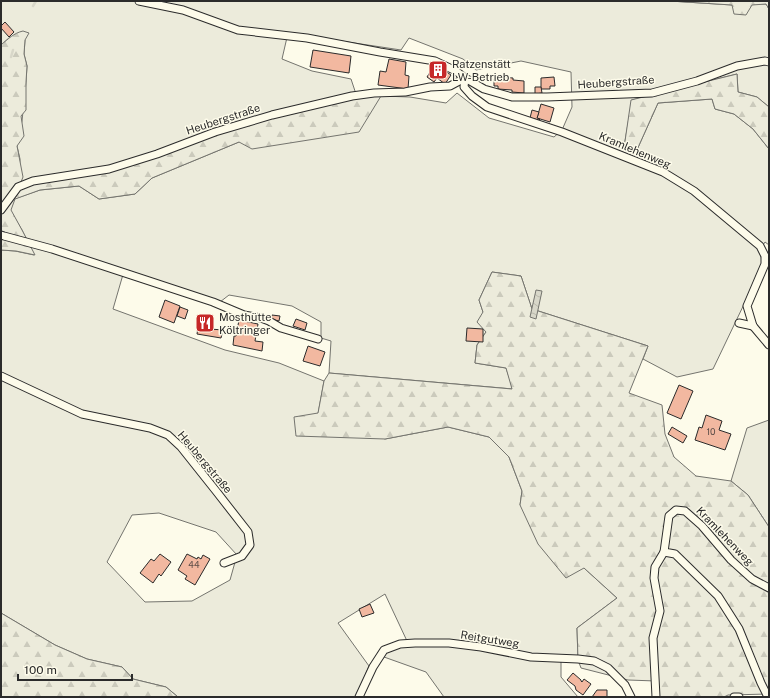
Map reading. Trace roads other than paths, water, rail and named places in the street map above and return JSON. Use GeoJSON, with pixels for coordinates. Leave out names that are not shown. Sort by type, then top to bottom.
{"type":"FeatureCollection","features":[{"type":"Feature","properties":{"kind":"street","name":"Heubergstraße"},"geometry":{"type":"LineString","coordinates":[[139,1],[183,10],[238,30],[307,38],[435,61],[456,71],[484,89],[512,97],[594,96],[652,92],[697,81],[737,66],[765,61],[769,62]]}},
{"type":"Feature","properties":{"kind":"street","name":"Heubergstraße"},"geometry":{"type":"LineString","coordinates":[[1,210],[18,187],[33,181],[109,169],[157,154],[215,132],[272,115],[352,96],[374,93],[405,92],[430,86],[450,86],[465,78]]}},
{"type":"Feature","properties":{"kind":"street","name":"Kramlehenweg"},"geometry":{"type":"LineString","coordinates":[[465,78],[464,87],[472,96],[487,107],[562,132],[663,172],[694,191],[760,246],[765,264],[747,306],[753,326],[769,345]]}},
{"type":"Feature","properties":{"kind":"street"},"geometry":{"type":"LineString","coordinates":[[1,235],[184,292],[232,310],[261,318],[281,328],[318,339]]}},
{"type":"Feature","properties":{"kind":"street"},"geometry":{"type":"LineString","coordinates":[[739,323],[753,326]]}},
{"type":"Feature","properties":{"kind":"street","name":"Heubergstraße"},"geometry":{"type":"LineString","coordinates":[[1,376],[82,414],[150,428],[168,435],[181,447],[248,532],[250,545],[242,556],[224,563]]}},
{"type":"Feature","properties":{"kind":"street","name":"Kramlehenweg"},"geometry":{"type":"LineString","coordinates":[[664,552],[669,516],[676,510],[685,511],[702,526],[731,560],[752,579],[769,588]]}},
{"type":"Feature","properties":{"kind":"street"},"geometry":{"type":"LineString","coordinates":[[656,697],[653,638],[660,611],[654,578],[655,567],[664,552],[675,554],[718,596],[739,630],[768,697]]}},
{"type":"Feature","properties":{"kind":"street","name":"Reitgutweg"},"geometry":{"type":"LineString","coordinates":[[359,697],[373,667],[384,650],[400,644],[450,643],[481,647],[531,657],[594,661],[608,668],[625,685],[630,697]]}},
{"type":"Feature","properties":{"kind":"street"},"geometry":{"type":"LineString","coordinates":[[734,697],[739,697]]}},
{"type":"Feature","properties":{"kind":"water"},"geometry":{"type":"Polygon","coordinates":[[[536,290],[542,291],[536,319],[530,317],[536,290]]]}},
{"type":"Feature","properties":{"kind":"waterway"},"geometry":{"type":"LineString","coordinates":[[33,6],[36,1]]}},
{"type":"Feature","properties":{"kind":"waterway"},"geometry":{"type":"LineString","coordinates":[[11,57],[13,50]]}},
{"type":"Feature","properties":{"kind":"place","name":"Ratzenstätt LW-Betrieb"},"geometry":{"type":"Point","coordinates":[438,70]}},
{"type":"Feature","properties":{"kind":"place","name":"Mosthütte Költringer"},"geometry":{"type":"Point","coordinates":[205,323]}}]}
